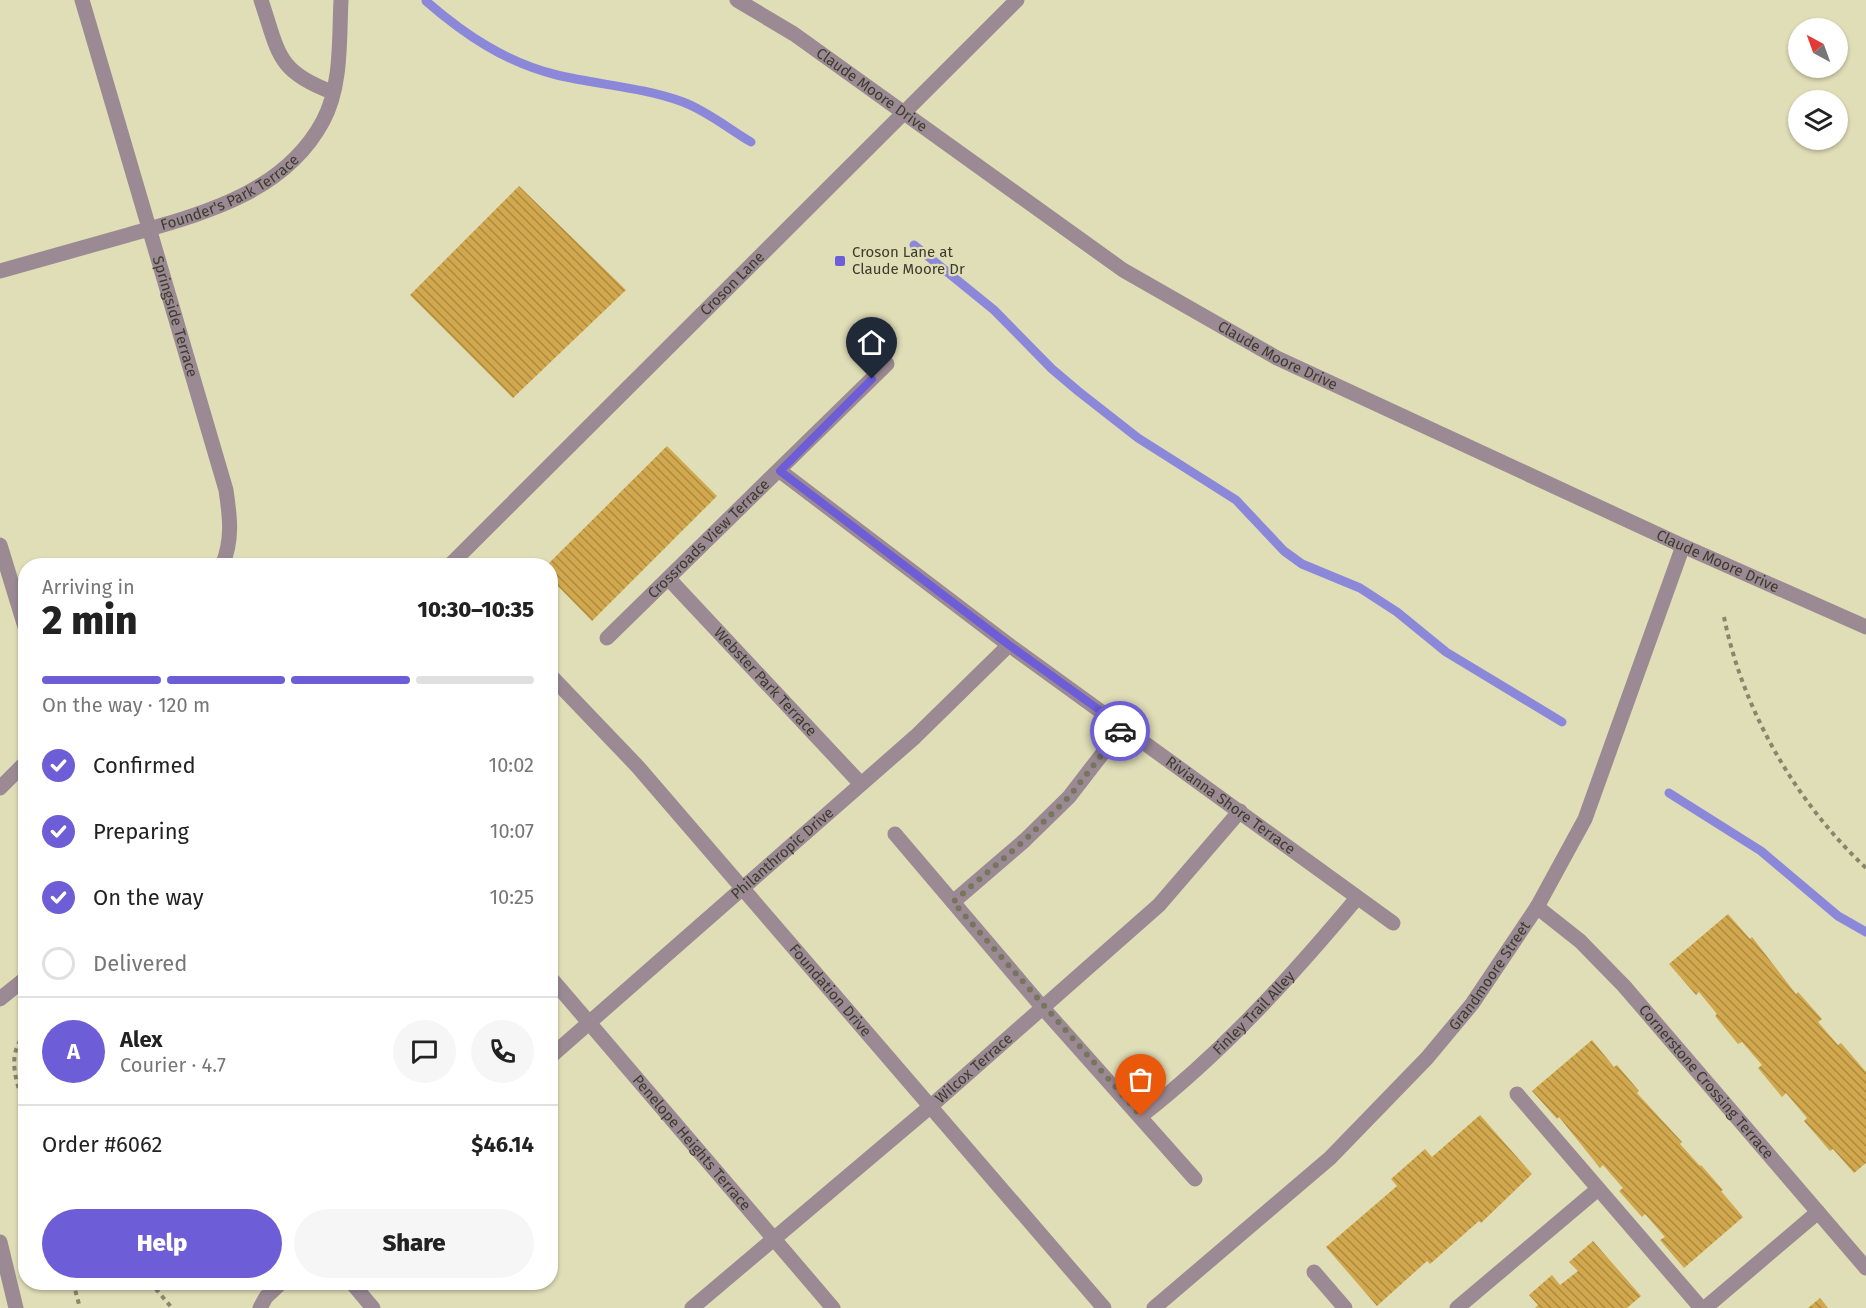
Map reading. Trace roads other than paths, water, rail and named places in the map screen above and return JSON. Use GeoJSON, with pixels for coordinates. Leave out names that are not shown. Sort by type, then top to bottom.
{"type":"FeatureCollection","features":[{"type":"Feature","properties":{"kind":"street","name":"Springside Terrace"},"geometry":{"type":"LineString","coordinates":[[82,0],[226,490],[230,520],[230,548],[226,558]]}},
{"type":"Feature","properties":{"kind":"street"},"geometry":{"type":"LineString","coordinates":[[261,0],[285,65],[305,82],[333,93]]}},
{"type":"Feature","properties":{"kind":"street","name":"Founder's Park Terrace"},"geometry":{"type":"LineString","coordinates":[[0,271],[201,213],[253,191],[291,165],[323,121],[333,93],[341,0]]}},
{"type":"Feature","properties":{"kind":"street","name":"Claude Moore Drive"},"geometry":{"type":"LineString","coordinates":[[737,0],[794,34],[1123,270],[1277,358],[1683,546],[1866,627]]}},
{"type":"Feature","properties":{"kind":"street","name":"Croson Lane"},"geometry":{"type":"LineString","coordinates":[[457,558],[1017,0]]}},
{"type":"Feature","properties":{"kind":"street","name":"Crossroads View Terrace"},"geometry":{"type":"LineString","coordinates":[[608,638],[887,364]]}},
{"type":"Feature","properties":{"kind":"street","name":"Rivianna Shore Terrace"},"geometry":{"type":"LineString","coordinates":[[780,471],[1009,645],[1393,923]]}},
{"type":"Feature","properties":{"kind":"street"},"geometry":{"type":"LineString","coordinates":[[0,545],[18,604]]}},
{"type":"Feature","properties":{"kind":"street","name":"Grandmoore Street"},"geometry":{"type":"LineString","coordinates":[[1154,1308],[1330,1158],[1420,1065],[1472,1004],[1537,907],[1585,819],[1683,546]]}},
{"type":"Feature","properties":{"kind":"street","name":"Webster Park Terrace"},"geometry":{"type":"LineString","coordinates":[[669,579],[861,784]]}},
{"type":"Feature","properties":{"kind":"street","name":"Philanthropic Drive"},"geometry":{"type":"LineString","coordinates":[[558,1050],[915,737],[1009,645]]}},
{"type":"Feature","properties":{"kind":"street","name":"Foundation Drive"},"geometry":{"type":"LineString","coordinates":[[558,683],[638,767],[1104,1308]]}},
{"type":"Feature","properties":{"kind":"street"},"geometry":{"type":"LineString","coordinates":[[953,902],[1025,840],[1069,797],[1123,727]]}},
{"type":"Feature","properties":{"kind":"street"},"geometry":{"type":"LineString","coordinates":[[0,788],[18,770]]}},
{"type":"Feature","properties":{"kind":"street","name":"Wilcox Terrace"},"geometry":{"type":"LineString","coordinates":[[692,1308],[931,1106],[1159,905],[1240,811]]}},
{"type":"Feature","properties":{"kind":"street"},"geometry":{"type":"LineString","coordinates":[[895,834],[1043,1008],[1195,1179]]}},
{"type":"Feature","properties":{"kind":"street","name":"Finley Trail Alley"},"geometry":{"type":"LineString","coordinates":[[1141,1116],[1217,1052],[1300,966],[1357,898]]}},
{"type":"Feature","properties":{"kind":"street","name":"Cornerstone Crossing Terrace"},"geometry":{"type":"LineString","coordinates":[[1537,907],[1580,941],[1624,986],[1866,1268]]}},
{"type":"Feature","properties":{"kind":"street"},"geometry":{"type":"LineString","coordinates":[[0,999],[18,984]]}},
{"type":"Feature","properties":{"kind":"street","name":"Penelope Heights Terrace"},"geometry":{"type":"LineString","coordinates":[[558,986],[833,1308]]}},
{"type":"Feature","properties":{"kind":"street"},"geometry":{"type":"LineString","coordinates":[[1517,1094],[1703,1308],[1818,1212]]}},
{"type":"Feature","properties":{"kind":"street"},"geometry":{"type":"LineString","coordinates":[[1457,1308],[1598,1189]]}},
{"type":"Feature","properties":{"kind":"street"},"geometry":{"type":"LineString","coordinates":[[0,1242],[16,1308]]}},
{"type":"Feature","properties":{"kind":"street"},"geometry":{"type":"LineString","coordinates":[[1314,1272],[1345,1308]]}},
{"type":"Feature","properties":{"kind":"street"},"geometry":{"type":"LineString","coordinates":[[260,1308],[274,1290]]}},
{"type":"Feature","properties":{"kind":"street"},"geometry":{"type":"LineString","coordinates":[[358,1290],[373,1308]]}},
{"type":"Feature","properties":{"kind":"waterway"},"geometry":{"type":"LineString","coordinates":[[426,1],[471,36],[521,63],[557,75],[652,93],[683,102],[709,115],[751,142]]}},
{"type":"Feature","properties":{"kind":"waterway"},"geometry":{"type":"LineString","coordinates":[[914,245],[994,310],[1052,369],[1078,391],[1138,438],[1236,500],[1284,551],[1302,564],[1360,588],[1397,612],[1446,652],[1562,722]]}},
{"type":"Feature","properties":{"kind":"waterway"},"geometry":{"type":"LineString","coordinates":[[1669,793],[1761,851],[1838,916],[1866,932]]}},
{"type":"Feature","properties":{"kind":"place","name":"Croson Lane at Claude Moore Dr"},"geometry":{"type":"Point","coordinates":[840,261]}}]}
